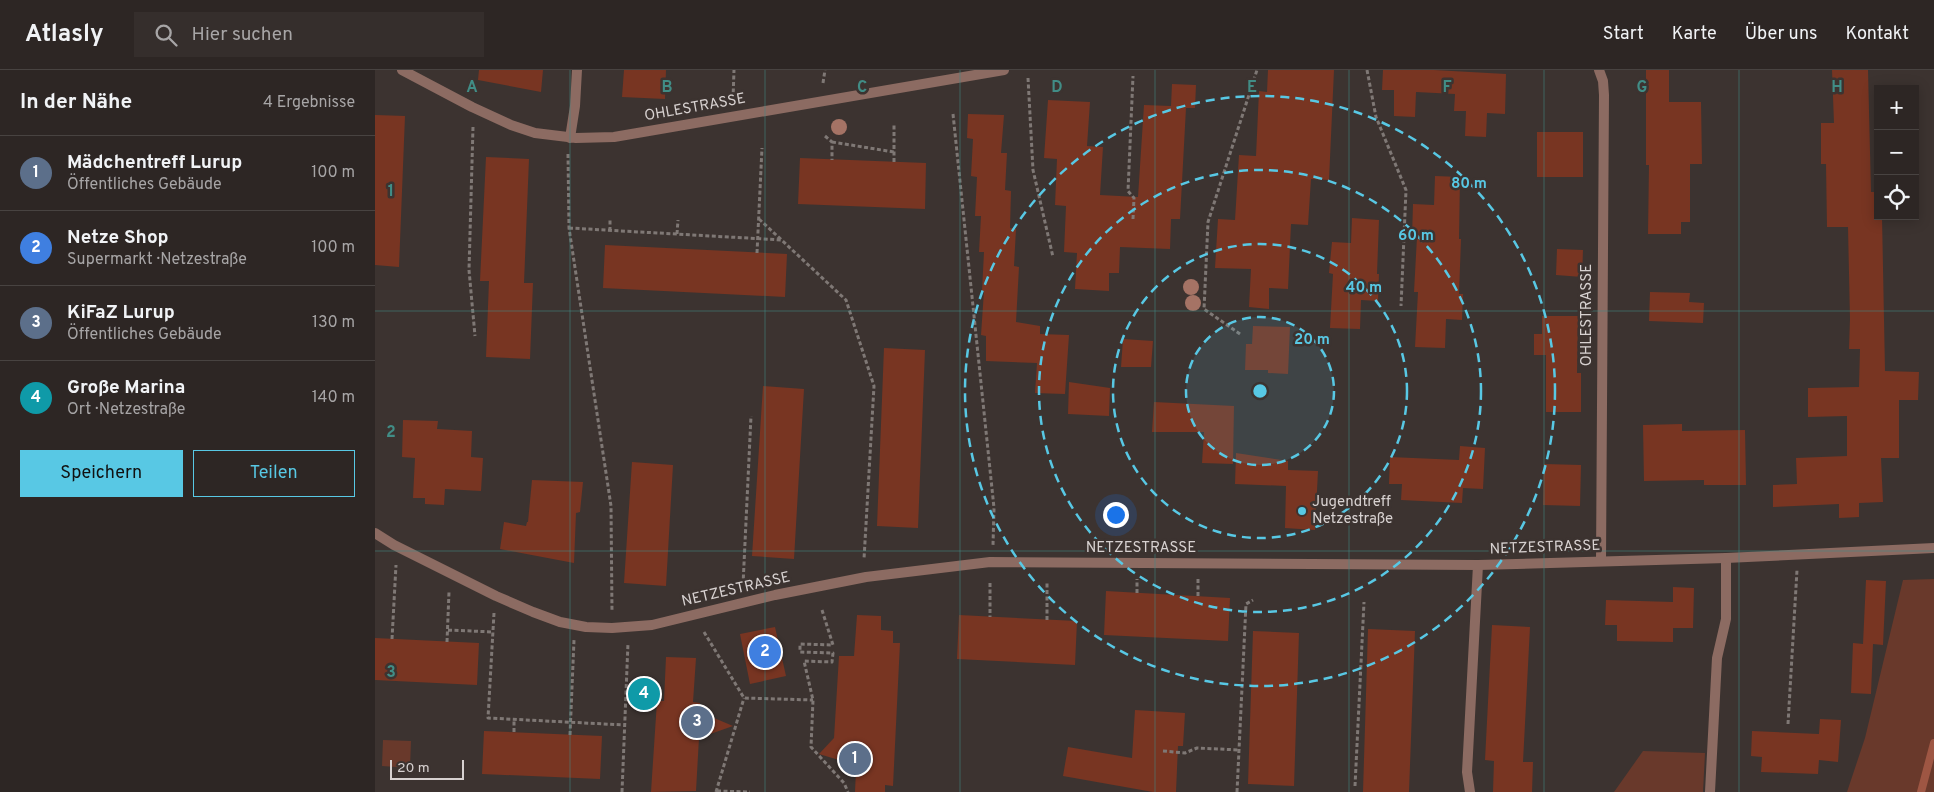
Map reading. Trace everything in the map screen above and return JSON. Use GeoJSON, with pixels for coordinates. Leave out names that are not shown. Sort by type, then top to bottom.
{"type":"FeatureCollection","features":[{"type":"Feature","properties":{"kind":"street","name":"OHLESTRASSE"},"geometry":{"type":"LineString","coordinates":[[402,70],[455,99],[511,124],[535,133],[570,138],[614,137],[1004,70]]}},
{"type":"Feature","properties":{"kind":"street"},"geometry":{"type":"LineString","coordinates":[[570,138],[575,106],[577,70]]}},
{"type":"Feature","properties":{"kind":"street","name":"OHLESTRASSE"},"geometry":{"type":"LineString","coordinates":[[1599,70],[1603,81],[1604,95],[1601,561]]}},
{"type":"Feature","properties":{"kind":"street","name":"NETZESTRASSE"},"geometry":{"type":"LineString","coordinates":[[375,533],[394,545],[471,584],[533,612],[560,622],[586,627],[612,628],[651,625],[742,603],[865,577],[990,562],[1478,565],[1727,558],[1934,548]]}},
{"type":"Feature","properties":{"kind":"street"},"geometry":{"type":"LineString","coordinates":[[1710,792],[1717,658],[1726,619],[1727,558]]}},
{"type":"Feature","properties":{"kind":"street"},"geometry":{"type":"LineString","coordinates":[[1470,792],[1467,772],[1478,565]]}},
{"type":"Feature","properties":{"kind":"path"},"geometry":{"type":"LineString","coordinates":[[732,104],[734,70]]}},
{"type":"Feature","properties":{"kind":"path"},"geometry":{"type":"LineString","coordinates":[[821,88],[825,70]]}},
{"type":"Feature","properties":{"kind":"path"},"geometry":{"type":"LineString","coordinates":[[1240,334],[1204,309],[1209,222],[1257,70]]}},
{"type":"Feature","properties":{"kind":"path"},"geometry":{"type":"LineString","coordinates":[[1367,70],[1375,117],[1407,190],[1401,306]]}},
{"type":"Feature","properties":{"kind":"path"},"geometry":{"type":"LineString","coordinates":[[1133,76],[1128,191],[1134,198],[1133,219]]}},
{"type":"Feature","properties":{"kind":"path"},"geometry":{"type":"LineString","coordinates":[[1028,78],[1033,170],[1053,257]]}},
{"type":"Feature","properties":{"kind":"path"},"geometry":{"type":"LineString","coordinates":[[953,114],[994,508],[993,546]]}},
{"type":"Feature","properties":{"kind":"path"},"geometry":{"type":"LineString","coordinates":[[473,121],[469,270],[475,336]]}},
{"type":"Feature","properties":{"kind":"path"},"geometry":{"type":"LineString","coordinates":[[893,162],[894,123]]}},
{"type":"Feature","properties":{"kind":"path"},"geometry":{"type":"LineString","coordinates":[[825,136],[833,142],[894,152]]}},
{"type":"Feature","properties":{"kind":"path"},"geometry":{"type":"LineString","coordinates":[[832,160],[833,142]]}},
{"type":"Feature","properties":{"kind":"path"},"geometry":{"type":"LineString","coordinates":[[757,253],[762,148]]}},
{"type":"Feature","properties":{"kind":"path"},"geometry":{"type":"LineString","coordinates":[[568,150],[569,228],[611,506],[612,628]]}},
{"type":"Feature","properties":{"kind":"path"},"geometry":{"type":"LineString","coordinates":[[609,231],[610,218]]}},
{"type":"Feature","properties":{"kind":"path"},"geometry":{"type":"LineString","coordinates":[[759,218],[846,300],[874,386],[864,559]]}},
{"type":"Feature","properties":{"kind":"path"},"geometry":{"type":"LineString","coordinates":[[677,234],[678,220]]}},
{"type":"Feature","properties":{"kind":"path"},"geometry":{"type":"LineString","coordinates":[[569,228],[783,240]]}},
{"type":"Feature","properties":{"kind":"path"},"geometry":{"type":"LineString","coordinates":[[742,603],[751,416]]}},
{"type":"Feature","properties":{"kind":"path"},"geometry":{"type":"LineString","coordinates":[[392,639],[396,564]]}},
{"type":"Feature","properties":{"kind":"path"},"geometry":{"type":"LineString","coordinates":[[1788,724],[1797,569]]}},
{"type":"Feature","properties":{"kind":"path"},"geometry":{"type":"LineString","coordinates":[[1137,576],[1137,593]]}},
{"type":"Feature","properties":{"kind":"path"},"geometry":{"type":"LineString","coordinates":[[1198,576],[1198,596]]}},
{"type":"Feature","properties":{"kind":"path"},"geometry":{"type":"LineString","coordinates":[[1047,583],[1047,620]]}},
{"type":"Feature","properties":{"kind":"path"},"geometry":{"type":"LineString","coordinates":[[990,584],[991,617]]}},
{"type":"Feature","properties":{"kind":"path"},"geometry":{"type":"LineString","coordinates":[[447,642],[449,592]]}},
{"type":"Feature","properties":{"kind":"path"},"geometry":{"type":"LineString","coordinates":[[1237,792],[1246,604],[1253,600]]}},
{"type":"Feature","properties":{"kind":"path"},"geometry":{"type":"LineString","coordinates":[[1355,786],[1364,602]]}},
{"type":"Feature","properties":{"kind":"path"},"geometry":{"type":"LineString","coordinates":[[823,610],[833,645],[801,644],[801,652],[833,653],[832,662],[804,661],[813,700],[811,747],[844,783],[848,792]]}},
{"type":"Feature","properties":{"kind":"path"},"geometry":{"type":"LineString","coordinates":[[494,613],[488,718],[624,724]]}},
{"type":"Feature","properties":{"kind":"path"},"geometry":{"type":"LineString","coordinates":[[448,630],[493,632]]}},
{"type":"Feature","properties":{"kind":"path"},"geometry":{"type":"LineString","coordinates":[[705,632],[744,698],[717,791],[750,792]]}},
{"type":"Feature","properties":{"kind":"path"},"geometry":{"type":"LineString","coordinates":[[570,735],[574,639]]}},
{"type":"Feature","properties":{"kind":"path"},"geometry":{"type":"LineString","coordinates":[[622,792],[628,641]]}},
{"type":"Feature","properties":{"kind":"path"},"geometry":{"type":"LineString","coordinates":[[744,698],[813,700]]}},
{"type":"Feature","properties":{"kind":"path"},"geometry":{"type":"LineString","coordinates":[[514,720],[514,732]]}},
{"type":"Feature","properties":{"kind":"path"},"geometry":{"type":"LineString","coordinates":[[1163,751],[1185,753],[1197,748],[1239,750]]}},
{"type":"Feature","properties":{"kind":"shaded area"},"geometry":{"type":"Polygon","coordinates":[[[1934,579],[1934,792],[1847,792],[1865,738],[1903,580],[1934,579]]]}},
{"type":"Feature","properties":{"kind":"shaded area"},"geometry":{"type":"Polygon","coordinates":[[[383,740],[411,741],[410,768],[382,766],[383,740]]]}},
{"type":"Feature","properties":{"kind":"shaded area"},"geometry":{"type":"Polygon","coordinates":[[[1643,751],[1705,753],[1703,792],[1614,792],[1643,751]]]}},
{"type":"Feature","properties":{"kind":"building"},"geometry":{"type":"Polygon","coordinates":[[[479,70],[543,70],[541,92],[478,80],[479,70]]]}},
{"type":"Feature","properties":{"kind":"building"},"geometry":{"type":"Polygon","coordinates":[[[624,70],[666,70],[665,99],[622,97],[624,70]]]}},
{"type":"Feature","properties":{"kind":"building"},"geometry":{"type":"Polygon","coordinates":[[[1268,70],[1334,70],[1329,180],[1311,179],[1308,225],[1291,224],[1288,289],[1269,288],[1269,309],[1249,307],[1251,269],[1215,268],[1218,219],[1235,220],[1239,155],[1256,156],[1259,91],[1267,92],[1268,70]]]}},
{"type":"Feature","properties":{"kind":"building"},"geometry":{"type":"Polygon","coordinates":[[[1383,70],[1434,70],[1506,74],[1505,114],[1487,113],[1486,137],[1465,136],[1466,111],[1454,111],[1455,94],[1416,92],[1415,117],[1394,116],[1394,90],[1382,90],[1383,70]]]}},
{"type":"Feature","properties":{"kind":"building"},"geometry":{"type":"Polygon","coordinates":[[[1646,70],[1669,70],[1669,102],[1701,102],[1702,164],[1690,164],[1690,222],[1681,222],[1681,234],[1648,234],[1649,165],[1646,165],[1646,70]]]}},
{"type":"Feature","properties":{"kind":"building"},"geometry":{"type":"Polygon","coordinates":[[[1832,70],[1868,70],[1871,192],[1874,192],[1874,220],[1882,220],[1885,371],[1919,372],[1918,400],[1899,400],[1899,458],[1881,458],[1883,502],[1859,503],[1859,517],[1839,518],[1839,504],[1773,507],[1773,485],[1797,484],[1796,458],[1847,456],[1847,416],[1808,417],[1808,388],[1859,387],[1860,349],[1849,349],[1848,227],[1827,227],[1826,164],[1821,164],[1821,123],[1834,123],[1832,70]]]}},
{"type":"Feature","properties":{"kind":"building"},"geometry":{"type":"Polygon","coordinates":[[[1172,84],[1196,85],[1195,108],[1186,108],[1180,219],[1171,219],[1170,249],[1120,247],[1119,273],[1109,273],[1109,291],[1075,289],[1077,253],[1064,252],[1066,206],[1055,205],[1057,159],[1044,158],[1048,100],[1090,102],[1087,146],[1103,147],[1100,195],[1138,197],[1144,105],[1171,106],[1172,84]]]}},
{"type":"Feature","properties":{"kind":"building"},"geometry":{"type":"Polygon","coordinates":[[[968,114],[1004,115],[1001,153],[1007,153],[1005,190],[1011,191],[1010,228],[1016,229],[1014,266],[1019,267],[1016,322],[1040,326],[1040,334],[1069,335],[1065,394],[1035,393],[1037,363],[986,361],[986,336],[981,335],[984,252],[979,252],[981,216],[975,216],[977,177],[971,176],[973,139],[967,138],[968,114]]]}},
{"type":"Feature","properties":{"kind":"building"},"geometry":{"type":"Polygon","coordinates":[[[375,115],[405,116],[399,267],[375,265],[375,115]]]}},
{"type":"Feature","properties":{"kind":"building"},"geometry":{"type":"Polygon","coordinates":[[[1537,132],[1583,132],[1583,177],[1537,177],[1537,132]]]}},
{"type":"Feature","properties":{"kind":"building"},"geometry":{"type":"Polygon","coordinates":[[[486,157],[529,159],[524,283],[533,283],[530,359],[486,357],[489,281],[480,281],[486,157]]]}},
{"type":"Feature","properties":{"kind":"building"},"geometry":{"type":"Polygon","coordinates":[[[800,158],[926,163],[925,209],[798,204],[800,158]]]}},
{"type":"Feature","properties":{"kind":"building"},"geometry":{"type":"Polygon","coordinates":[[[1435,176],[1460,177],[1459,239],[1461,239],[1459,294],[1463,294],[1462,320],[1446,319],[1445,348],[1415,347],[1418,292],[1414,292],[1417,237],[1412,237],[1413,204],[1434,205],[1435,176]]]}},
{"type":"Feature","properties":{"kind":"building"},"geometry":{"type":"Polygon","coordinates":[[[1352,218],[1379,220],[1378,301],[1361,300],[1360,329],[1330,328],[1333,274],[1329,273],[1332,242],[1351,243],[1352,218]]]}},
{"type":"Feature","properties":{"kind":"building"},"geometry":{"type":"Polygon","coordinates":[[[605,245],[787,254],[785,297],[603,288],[605,245]]]}},
{"type":"Feature","properties":{"kind":"building"},"geometry":{"type":"Polygon","coordinates":[[[1557,249],[1583,250],[1582,277],[1556,275],[1557,249]]]}},
{"type":"Feature","properties":{"kind":"building"},"geometry":{"type":"Polygon","coordinates":[[[1650,292],[1690,293],[1689,302],[1704,303],[1703,323],[1649,321],[1650,292]]]}},
{"type":"Feature","properties":{"kind":"building"},"geometry":{"type":"Polygon","coordinates":[[[1542,316],[1578,316],[1577,373],[1581,373],[1581,412],[1546,412],[1546,355],[1534,355],[1534,334],[1542,334],[1542,316]]]}},
{"type":"Feature","properties":{"kind":"building"},"geometry":{"type":"Polygon","coordinates":[[[1253,326],[1290,327],[1288,374],[1268,373],[1268,370],[1245,370],[1246,344],[1252,344],[1253,326]]]}},
{"type":"Feature","properties":{"kind":"building"},"geometry":{"type":"Polygon","coordinates":[[[1123,339],[1153,341],[1151,367],[1121,367],[1123,339]]]}},
{"type":"Feature","properties":{"kind":"building"},"geometry":{"type":"Polygon","coordinates":[[[884,348],[925,350],[918,528],[877,526],[884,348]]]}},
{"type":"Feature","properties":{"kind":"building"},"geometry":{"type":"Polygon","coordinates":[[[1069,382],[1110,388],[1109,416],[1068,414],[1069,382]]]}},
{"type":"Feature","properties":{"kind":"building"},"geometry":{"type":"Polygon","coordinates":[[[763,386],[804,389],[794,559],[752,556],[763,386]]]}},
{"type":"Feature","properties":{"kind":"building"},"geometry":{"type":"Polygon","coordinates":[[[1154,402],[1234,406],[1233,464],[1202,463],[1204,432],[1152,432],[1154,402]]]}},
{"type":"Feature","properties":{"kind":"building"},"geometry":{"type":"Polygon","coordinates":[[[403,420],[438,421],[437,429],[472,431],[471,457],[483,458],[481,491],[445,489],[444,505],[425,504],[425,498],[413,498],[415,458],[402,457],[403,420]]]}},
{"type":"Feature","properties":{"kind":"building"},"geometry":{"type":"Polygon","coordinates":[[[1682,424],[1682,431],[1745,430],[1746,485],[1704,485],[1704,480],[1644,481],[1643,425],[1682,424]]]}},
{"type":"Feature","properties":{"kind":"building"},"geometry":{"type":"Polygon","coordinates":[[[1460,446],[1485,448],[1483,489],[1463,488],[1462,503],[1401,500],[1402,484],[1389,484],[1390,457],[1459,460],[1460,446]]]}},
{"type":"Feature","properties":{"kind":"building"},"geometry":{"type":"Polygon","coordinates":[[[1236,453],[1288,461],[1288,470],[1318,471],[1315,530],[1285,528],[1286,486],[1235,484],[1236,453]]]}},
{"type":"Feature","properties":{"kind":"building"},"geometry":{"type":"Polygon","coordinates":[[[632,462],[673,465],[666,586],[624,583],[632,462]]]}},
{"type":"Feature","properties":{"kind":"building"},"geometry":{"type":"Polygon","coordinates":[[[1544,464],[1581,465],[1580,506],[1543,505],[1544,464]]]}},
{"type":"Feature","properties":{"kind":"building"},"geometry":{"type":"Polygon","coordinates":[[[532,480],[583,482],[580,512],[576,513],[574,563],[500,549],[504,522],[526,526],[528,522],[532,480]]]}},
{"type":"Feature","properties":{"kind":"building"},"geometry":{"type":"Polygon","coordinates":[[[1866,580],[1886,581],[1883,645],[1873,644],[1871,694],[1851,693],[1853,643],[1863,644],[1866,580]]]}},
{"type":"Feature","properties":{"kind":"building"},"geometry":{"type":"Polygon","coordinates":[[[1673,587],[1694,588],[1693,628],[1673,628],[1673,642],[1617,641],[1617,625],[1605,625],[1606,600],[1673,602],[1673,587]]]}},
{"type":"Feature","properties":{"kind":"building"},"geometry":{"type":"Polygon","coordinates":[[[1106,591],[1230,598],[1228,641],[1104,635],[1106,591]]]}},
{"type":"Feature","properties":{"kind":"building"},"geometry":{"type":"Polygon","coordinates":[[[857,615],[881,616],[881,630],[893,631],[893,643],[900,643],[893,786],[885,785],[885,792],[855,792],[856,769],[849,768],[849,763],[819,754],[834,738],[839,656],[854,656],[857,615]]]}},
{"type":"Feature","properties":{"kind":"building"},"geometry":{"type":"Polygon","coordinates":[[[959,615],[1077,621],[1075,665],[957,659],[959,615]]]}},
{"type":"Feature","properties":{"kind":"building"},"geometry":{"type":"Polygon","coordinates":[[[1492,625],[1530,627],[1523,762],[1533,762],[1532,792],[1493,792],[1494,761],[1485,760],[1492,625]]]}},
{"type":"Feature","properties":{"kind":"building"},"geometry":{"type":"Polygon","coordinates":[[[775,627],[786,676],[750,684],[740,634],[775,627]]]}},
{"type":"Feature","properties":{"kind":"building"},"geometry":{"type":"Polygon","coordinates":[[[1368,629],[1415,631],[1409,792],[1363,792],[1368,629]]]}},
{"type":"Feature","properties":{"kind":"building"},"geometry":{"type":"Polygon","coordinates":[[[1253,631],[1299,633],[1294,786],[1248,784],[1253,631]]]}},
{"type":"Feature","properties":{"kind":"building"},"geometry":{"type":"Polygon","coordinates":[[[375,638],[479,643],[477,685],[375,680],[375,638]]]}},
{"type":"Feature","properties":{"kind":"building"},"geometry":{"type":"Polygon","coordinates":[[[666,657],[696,658],[693,702],[700,703],[700,712],[733,726],[699,738],[696,791],[651,792],[657,701],[664,701],[666,657]]]}},
{"type":"Feature","properties":{"kind":"building"},"geometry":{"type":"Polygon","coordinates":[[[1135,710],[1185,713],[1183,746],[1178,746],[1176,792],[1153,792],[1063,776],[1068,747],[1132,758],[1135,710]]]}},
{"type":"Feature","properties":{"kind":"building"},"geometry":{"type":"Polygon","coordinates":[[[1820,719],[1841,720],[1838,762],[1819,760],[1818,774],[1761,772],[1762,757],[1751,756],[1752,731],[1819,734],[1820,719]]]}},
{"type":"Feature","properties":{"kind":"building"},"geometry":{"type":"Polygon","coordinates":[[[484,731],[602,736],[600,779],[482,774],[484,731]]]}},
{"type":"Feature","properties":{"kind":"waterway"},"geometry":{"type":"LineString","coordinates":[[1921,792],[1934,743]]}},
{"type":"Feature","properties":{"kind":"place","name":"Jugendtreff Netzestraße"},"geometry":{"type":"Point","coordinates":[1302,511]}},
{"type":"Feature","properties":{"kind":"place","name":"Netze Shop"},"geometry":{"type":"Point","coordinates":[765,652]}},
{"type":"Feature","properties":{"kind":"place","name":"Große Marina"},"geometry":{"type":"Point","coordinates":[644,694]}},
{"type":"Feature","properties":{"kind":"place","name":"KiFaZ Lurup"},"geometry":{"type":"Point","coordinates":[697,722]}},
{"type":"Feature","properties":{"kind":"place","name":"Mädchentreff Lurup"},"geometry":{"type":"Point","coordinates":[855,759]}}]}
